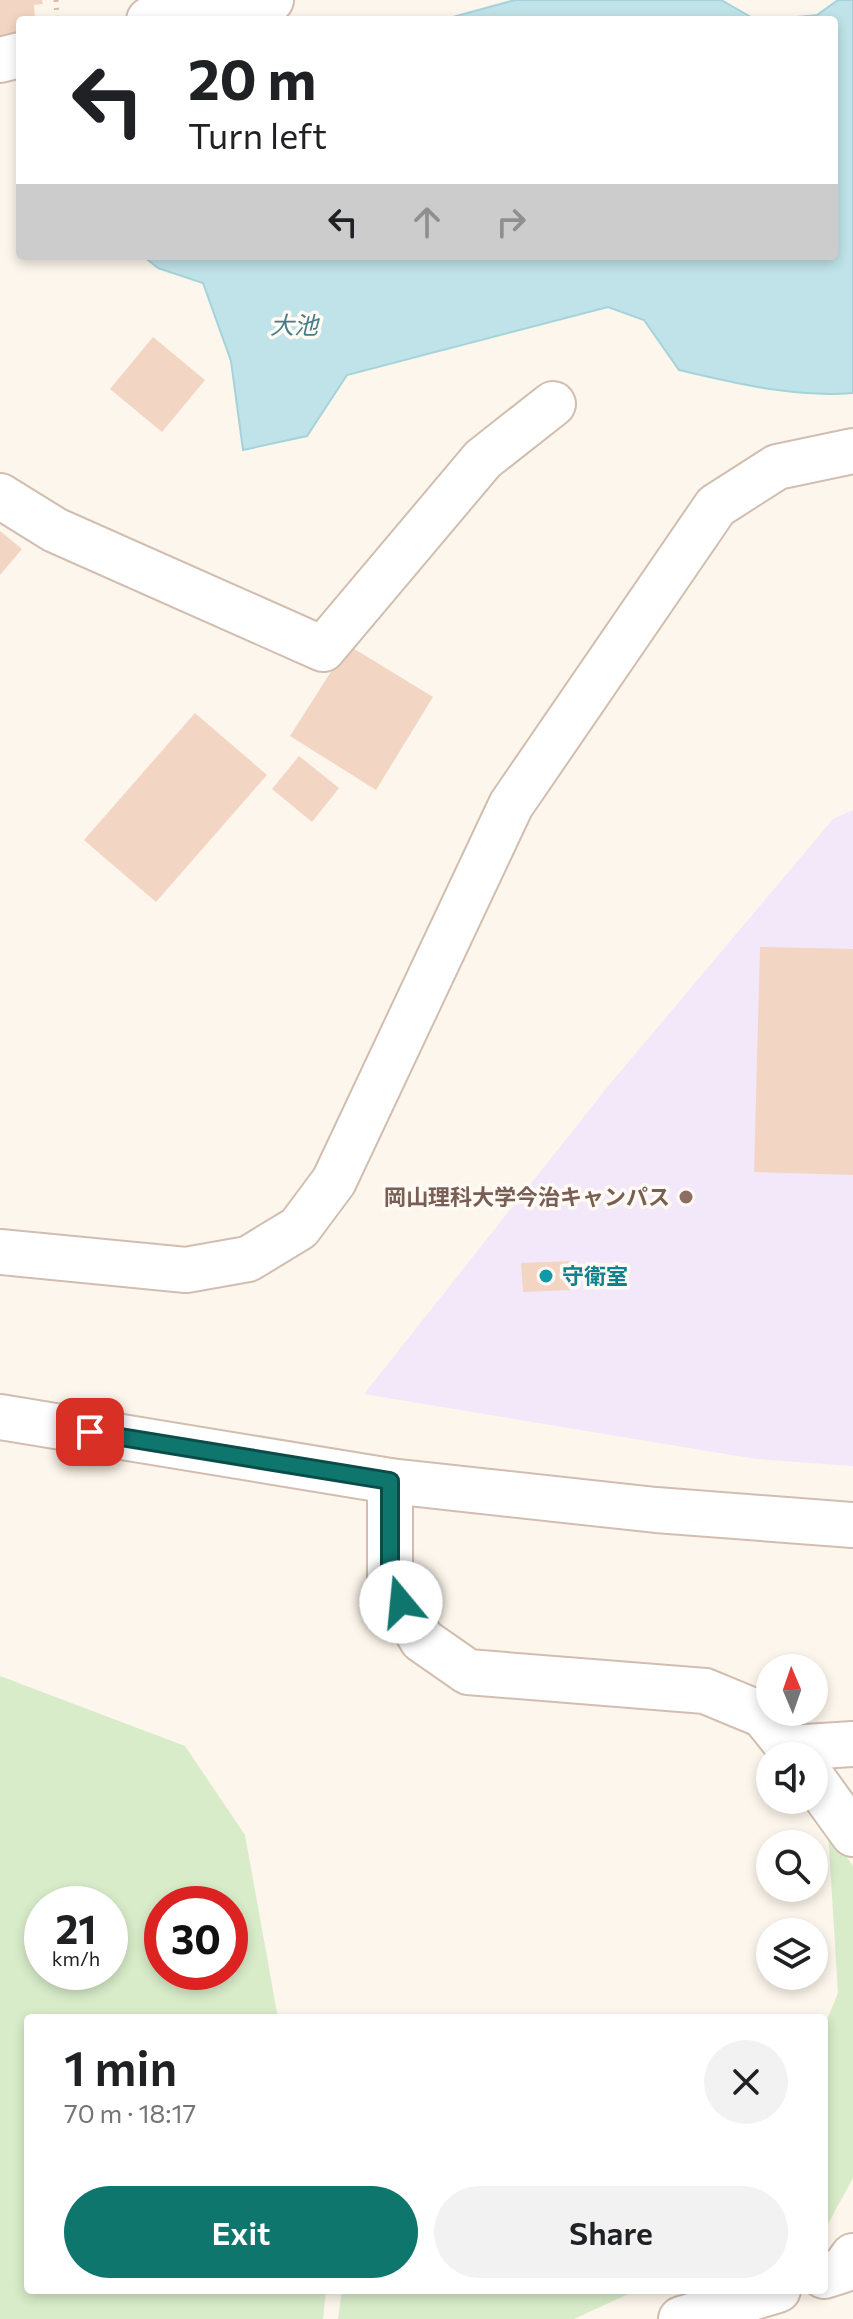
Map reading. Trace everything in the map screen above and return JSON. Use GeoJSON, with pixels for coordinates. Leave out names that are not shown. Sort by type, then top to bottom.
{"type":"FeatureCollection","features":[{"type":"Feature","properties":{"kind":"street"},"geometry":{"type":"LineString","coordinates":[[173,16],[271,0]]}},
{"type":"Feature","properties":{"kind":"street"},"geometry":{"type":"LineString","coordinates":[[0,496],[55,530],[323,649],[483,459],[553,404]]}},
{"type":"Feature","properties":{"kind":"street"},"geometry":{"type":"LineString","coordinates":[[0,1252],[186,1270],[248,1259],[299,1228],[334,1181],[511,805],[716,506],[777,467],[853,451]]}},
{"type":"Feature","properties":{"kind":"street"},"geometry":{"type":"LineString","coordinates":[[0,1417],[390,1481],[656,1510],[853,1525]]}},
{"type":"Feature","properties":{"kind":"street"},"geometry":{"type":"LineString","coordinates":[[390,1481],[390,1584],[422,1640],[468,1672],[705,1691],[763,1715],[785,1742]]}},
{"type":"Feature","properties":{"kind":"street"},"geometry":{"type":"LineString","coordinates":[[828,1752],[853,1744]]}},
{"type":"Feature","properties":{"kind":"street"},"geometry":{"type":"LineString","coordinates":[[828,1800],[853,1834]]}},
{"type":"Feature","properties":{"kind":"street"},"geometry":{"type":"LineString","coordinates":[[828,2275],[843,2270],[853,2256]]}},
{"type":"Feature","properties":{"kind":"street"},"geometry":{"type":"LineString","coordinates":[[681,2319],[765,2294]]}},
{"type":"Feature","properties":{"kind":"shaded area","name":"岡山理科大学今治キャンパス"},"geometry":{"type":"Polygon","coordinates":[[[853,810],[853,1466],[756,1459],[364,1394],[609,1085],[833,819],[853,810]]]}},
{"type":"Feature","properties":{"kind":"green space"},"geometry":{"type":"Polygon","coordinates":[[[0,1676],[185,1746],[245,1835],[277,2014],[24,2014],[24,2294],[326,2294],[323,2319],[0,2319],[0,1676]]]}},
{"type":"Feature","properties":{"kind":"green space"},"geometry":{"type":"Polygon","coordinates":[[[828,1831],[853,1866],[853,2178],[828,2224],[828,2017],[838,1993],[828,1831]]]}},
{"type":"Feature","properties":{"kind":"green space"},"geometry":{"type":"Polygon","coordinates":[[[341,2294],[628,2294],[574,2319],[338,2319],[341,2294]]]}},
{"type":"Feature","properties":{"kind":"water"},"geometry":{"type":"Polygon","coordinates":[[[515,0],[721,0],[749,16],[457,16],[515,0]]]}},
{"type":"Feature","properties":{"kind":"water","name":"大池"},"geometry":{"type":"Polygon","coordinates":[[[838,0],[853,0],[853,393],[787,391],[679,370],[644,320],[608,307],[347,375],[307,436],[243,450],[231,361],[203,283],[158,268],[148,260],[838,260],[838,16],[807,16],[817,15],[838,0]]]}},
{"type":"Feature","properties":{"kind":"building"},"geometry":{"type":"Polygon","coordinates":[[[0,0],[42,0],[43,4],[34,5],[35,16],[16,16],[16,37],[0,38],[0,0]]]}},
{"type":"Feature","properties":{"kind":"building"},"geometry":{"type":"Polygon","coordinates":[[[153,337],[205,380],[162,432],[110,389],[153,337]]]}},
{"type":"Feature","properties":{"kind":"building"},"geometry":{"type":"Polygon","coordinates":[[[0,531],[22,549],[0,575],[0,531]]]}},
{"type":"Feature","properties":{"kind":"building"},"geometry":{"type":"Polygon","coordinates":[[[348,645],[433,697],[376,790],[290,736],[348,645]]]}},
{"type":"Feature","properties":{"kind":"building"},"geometry":{"type":"Polygon","coordinates":[[[195,713],[267,775],[156,902],[84,840],[195,713]]]}},
{"type":"Feature","properties":{"kind":"building"},"geometry":{"type":"Polygon","coordinates":[[[299,756],[339,788],[312,822],[272,789],[299,756]]]}},
{"type":"Feature","properties":{"kind":"building"},"geometry":{"type":"Polygon","coordinates":[[[760,947],[853,949],[853,1175],[754,1172],[760,947]]]}},
{"type":"Feature","properties":{"kind":"building","name":"守衛室"},"geometry":{"type":"Polygon","coordinates":[[[570,1261],[571,1290],[523,1292],[521,1263],[570,1261]]]}},
{"type":"Feature","properties":{"kind":"place","name":"岡山理科大学今治キャンパス"},"geometry":{"type":"Point","coordinates":[686,1197]}},
{"type":"Feature","properties":{"kind":"place","name":"守衛室"},"geometry":{"type":"Point","coordinates":[546,1276]}},
{"type":"Feature","properties":{"kind":"route"},"geometry":{"type":"LineString","coordinates":[[90,1432],[390,1481],[390,1584],[401,1602]]}}]}
